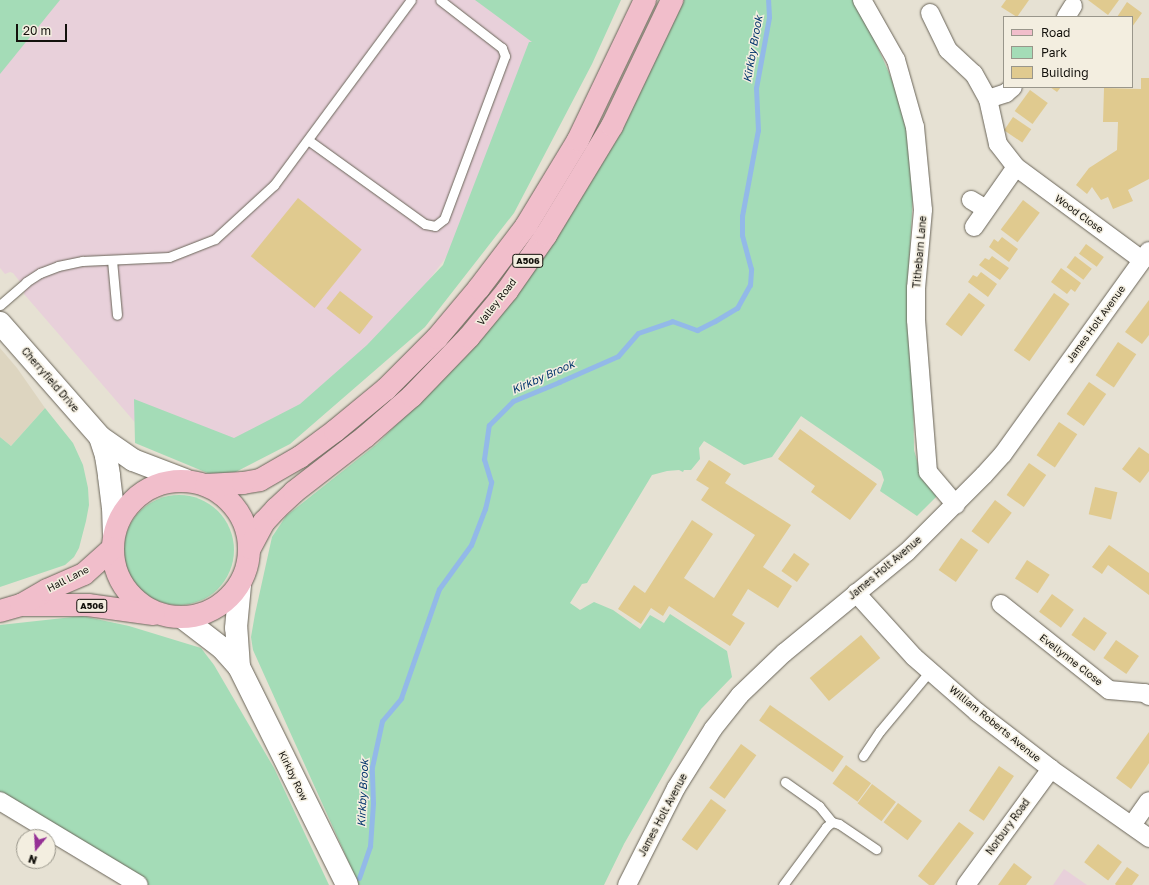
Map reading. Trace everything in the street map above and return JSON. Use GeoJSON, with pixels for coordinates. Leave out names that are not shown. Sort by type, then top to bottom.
{"type":"FeatureCollection","features":[{"type":"Feature","properties":{"kind":"main road","name":"A506"},"geometry":{"type":"LineString","coordinates":[[206,485],[243,483],[260,480],[300,457],[335,431],[386,389],[437,338],[479,288],[526,226],[578,140],[645,0]]}},
{"type":"Feature","properties":{"kind":"main road","name":"Valley Road"},"geometry":{"type":"LineString","coordinates":[[250,548],[264,522],[276,509],[365,437],[412,396],[469,337],[507,291],[546,235],[612,126],[672,0]]}},
{"type":"Feature","properties":{"kind":"main road","name":"A506"},"geometry":{"type":"LineString","coordinates":[[113,541],[124,511],[140,494],[161,483],[185,480],[206,485],[224,495],[238,510],[247,528],[250,548],[248,567],[240,585],[225,602],[205,614],[173,617]]}},
{"type":"Feature","properties":{"kind":"main road","name":"Hall Lane"},"geometry":{"type":"LineString","coordinates":[[0,611],[21,605],[47,590],[84,574],[113,541]]}},
{"type":"Feature","properties":{"kind":"main road"},"geometry":{"type":"LineString","coordinates":[[113,541],[115,567],[125,588],[132,598],[146,608],[173,617]]}},
{"type":"Feature","properties":{"kind":"main road","name":"Hall Lane"},"geometry":{"type":"LineString","coordinates":[[21,605],[88,605],[173,617]]}},
{"type":"Feature","properties":{"kind":"street","name":"Tithebarn Lane"},"geometry":{"type":"LineString","coordinates":[[862,0],[896,60],[915,127],[923,210],[916,288],[916,320],[928,472],[956,505]]}},
{"type":"Feature","properties":{"kind":"street","name":"Wood Close"},"geometry":{"type":"LineString","coordinates":[[930,13],[948,50],[974,74],[988,99],[998,144],[1016,167],[1146,255]]}},
{"type":"Feature","properties":{"kind":"street"},"geometry":{"type":"LineString","coordinates":[[988,99],[1006,93],[1012,88]]}},
{"type":"Feature","properties":{"kind":"street"},"geometry":{"type":"LineString","coordinates":[[974,227],[979,205],[1016,167]]}},
{"type":"Feature","properties":{"kind":"street","name":"James Holt Avenue"},"geometry":{"type":"LineString","coordinates":[[627,885],[676,788],[713,729],[740,695],[784,652],[907,552],[956,505],[1003,454],[1146,255]]}},
{"type":"Feature","properties":{"kind":"street","name":"Cherryfield Drive"},"geometry":{"type":"LineString","coordinates":[[0,323],[100,437],[133,460],[185,480]]}},
{"type":"Feature","properties":{"kind":"street","name":"Cherryfield Drive"},"geometry":{"type":"LineString","coordinates":[[100,437],[109,476],[113,507],[113,541]]}},
{"type":"Feature","properties":{"kind":"street","name":"Kirkby Row"},"geometry":{"type":"LineString","coordinates":[[239,667],[236,628],[240,585]]}},
{"type":"Feature","properties":{"kind":"street","name":"William Roberts Avenue"},"geometry":{"type":"LineString","coordinates":[[856,593],[914,657],[977,712],[1051,769],[1149,838]]}},
{"type":"Feature","properties":{"kind":"street","name":"Evellynne Close"},"geometry":{"type":"LineString","coordinates":[[1001,604],[1109,690],[1145,693],[1149,696]]}},
{"type":"Feature","properties":{"kind":"street","name":"Kirkby Row"},"geometry":{"type":"LineString","coordinates":[[173,617],[222,648],[239,667],[347,885]]}},
{"type":"Feature","properties":{"kind":"street","name":"Norbury Road"},"geometry":{"type":"LineString","coordinates":[[966,885],[1051,769]]}},
{"type":"Feature","properties":{"kind":"street"},"geometry":{"type":"LineString","coordinates":[[0,801],[139,885]]}},
{"type":"Feature","properties":{"kind":"street"},"geometry":{"type":"LineString","coordinates":[[1132,825],[1149,801]]}},
{"type":"Feature","properties":{"kind":"lane"},"geometry":{"type":"LineString","coordinates":[[0,305],[26,282],[40,273],[58,266],[82,261],[169,257],[215,239],[274,185],[411,0]]}},
{"type":"Feature","properties":{"kind":"lane"},"geometry":{"type":"LineString","coordinates":[[308,140],[426,224],[436,226],[444,219],[505,56],[502,48],[440,0]]}},
{"type":"Feature","properties":{"kind":"lane"},"geometry":{"type":"LineString","coordinates":[[112,260],[117,315]]}},
{"type":"Feature","properties":{"kind":"lane"},"geometry":{"type":"LineString","coordinates":[[864,756],[880,731],[930,671]]}},
{"type":"Feature","properties":{"kind":"lane"},"geometry":{"type":"LineString","coordinates":[[785,782],[819,806],[832,822],[839,824],[876,849]]}},
{"type":"Feature","properties":{"kind":"lane"},"geometry":{"type":"LineString","coordinates":[[783,885],[826,827],[832,822]]}},
{"type":"Feature","properties":{"kind":"shaded area"},"geometry":{"type":"Polygon","coordinates":[[[58,0],[509,0],[543,27],[472,223],[410,305],[362,358],[247,448],[139,427],[24,294],[25,288],[13,273],[10,272],[5,274],[0,268],[0,71],[58,0]]]}},
{"type":"Feature","properties":{"kind":"shaded area"},"geometry":{"type":"Polygon","coordinates":[[[0,348],[17,368],[45,408],[11,446],[0,437],[0,348]]]}},
{"type":"Feature","properties":{"kind":"shaded area"},"geometry":{"type":"Polygon","coordinates":[[[1064,869],[1087,885],[1053,885],[1064,869]]]}},
{"type":"Feature","properties":{"kind":"green space"},"geometry":{"type":"Polygon","coordinates":[[[0,0],[60,0],[0,74],[0,0]]]}},
{"type":"Feature","properties":{"kind":"green space"},"geometry":{"type":"Polygon","coordinates":[[[475,0],[621,0],[592,64],[514,213],[425,327],[290,444],[222,479],[135,443],[134,399],[234,438],[300,404],[367,345],[443,265],[529,42],[532,42],[475,0]]]}},
{"type":"Feature","properties":{"kind":"green space"},"geometry":{"type":"Polygon","coordinates":[[[684,0],[854,0],[874,39],[893,82],[906,129],[914,175],[907,304],[913,385],[914,450],[921,474],[937,496],[917,516],[880,491],[884,480],[881,471],[801,416],[772,457],[744,465],[704,441],[699,448],[700,459],[691,470],[684,470],[683,472],[679,470],[667,471],[652,475],[587,583],[582,584],[570,603],[580,610],[594,602],[613,610],[640,629],[650,615],[664,623],[670,614],[727,651],[732,677],[701,709],[624,844],[604,885],[359,885],[253,650],[251,637],[272,537],[286,516],[377,444],[440,381],[621,125],[684,0]]]}},
{"type":"Feature","properties":{"kind":"green space"},"geometry":{"type":"Polygon","coordinates":[[[45,408],[73,443],[83,465],[88,488],[89,505],[86,521],[79,548],[74,557],[65,565],[0,587],[0,437],[11,446],[45,408]]]}},
{"type":"Feature","properties":{"kind":"green space"},"geometry":{"type":"Polygon","coordinates":[[[179,495],[200,499],[210,504],[218,511],[225,519],[230,529],[234,550],[230,571],[225,581],[218,589],[210,596],[200,601],[179,605],[158,601],[148,596],[140,589],[133,581],[128,571],[124,550],[128,529],[133,519],[140,511],[148,504],[158,499],[179,495]]]}},
{"type":"Feature","properties":{"kind":"green space"},"geometry":{"type":"Polygon","coordinates":[[[82,616],[129,626],[201,648],[214,665],[274,768],[329,885],[145,885],[56,832],[56,829],[51,829],[0,799],[0,625],[82,616]]]}},
{"type":"Feature","properties":{"kind":"building"},"geometry":{"type":"Polygon","coordinates":[[[1006,0],[1029,0],[1018,16],[1001,7],[1006,0]]]}},
{"type":"Feature","properties":{"kind":"building"},"geometry":{"type":"Polygon","coordinates":[[[1088,0],[1119,0],[1108,15],[1088,0]]]}},
{"type":"Feature","properties":{"kind":"building"},"geometry":{"type":"Polygon","coordinates":[[[1127,2],[1142,13],[1133,26],[1133,16],[1118,16],[1127,2]]]}},
{"type":"Feature","properties":{"kind":"building"},"geometry":{"type":"Polygon","coordinates":[[[1141,78],[1149,78],[1149,179],[1128,190],[1133,201],[1113,209],[1108,197],[1101,200],[1092,187],[1087,194],[1076,185],[1089,168],[1117,150],[1118,122],[1103,122],[1104,88],[1141,89],[1141,78]]]}},
{"type":"Feature","properties":{"kind":"building"},"geometry":{"type":"Polygon","coordinates":[[[1051,88],[1060,88],[1057,92],[1051,88]]]}},
{"type":"Feature","properties":{"kind":"building"},"geometry":{"type":"Polygon","coordinates":[[[1030,90],[1048,103],[1033,124],[1015,111],[1030,90]]]}},
{"type":"Feature","properties":{"kind":"building"},"geometry":{"type":"Polygon","coordinates":[[[1013,117],[1031,129],[1022,143],[1004,130],[1013,117]]]}},
{"type":"Feature","properties":{"kind":"building"},"geometry":{"type":"Polygon","coordinates":[[[298,198],[362,250],[315,308],[251,256],[298,198]]]}},
{"type":"Feature","properties":{"kind":"building"},"geometry":{"type":"Polygon","coordinates":[[[1023,200],[1040,213],[1018,242],[1001,230],[1023,200]]]}},
{"type":"Feature","properties":{"kind":"building"},"geometry":{"type":"Polygon","coordinates":[[[1002,237],[1018,249],[1009,262],[989,247],[994,239],[998,242],[1002,237]]]}},
{"type":"Feature","properties":{"kind":"building"},"geometry":{"type":"Polygon","coordinates":[[[1086,244],[1104,257],[1097,267],[1079,254],[1086,244]]]}},
{"type":"Feature","properties":{"kind":"building"},"geometry":{"type":"Polygon","coordinates":[[[992,256],[1009,268],[1000,280],[979,265],[985,258],[989,260],[992,256]]]}},
{"type":"Feature","properties":{"kind":"building"},"geometry":{"type":"Polygon","coordinates":[[[1075,256],[1092,269],[1083,280],[1067,267],[1075,256]]]}},
{"type":"Feature","properties":{"kind":"building"},"geometry":{"type":"Polygon","coordinates":[[[1061,268],[1081,283],[1075,292],[1071,289],[1067,294],[1051,282],[1061,268]]]}},
{"type":"Feature","properties":{"kind":"building"},"geometry":{"type":"Polygon","coordinates":[[[981,272],[997,284],[988,297],[968,282],[973,275],[977,277],[981,272]]]}},
{"type":"Feature","properties":{"kind":"building"},"geometry":{"type":"Polygon","coordinates":[[[340,291],[373,317],[360,334],[326,308],[340,291]]]}},
{"type":"Feature","properties":{"kind":"building"},"geometry":{"type":"Polygon","coordinates":[[[969,293],[985,305],[962,336],[946,324],[969,293]]]}},
{"type":"Feature","properties":{"kind":"building"},"geometry":{"type":"Polygon","coordinates":[[[1054,293],[1070,304],[1029,361],[1014,350],[1054,293]]]}},
{"type":"Feature","properties":{"kind":"building"},"geometry":{"type":"Polygon","coordinates":[[[1149,300],[1149,335],[1142,344],[1125,332],[1149,300]]]}},
{"type":"Feature","properties":{"kind":"building"},"geometry":{"type":"Polygon","coordinates":[[[1118,342],[1136,354],[1114,387],[1096,375],[1118,342]]]}},
{"type":"Feature","properties":{"kind":"building"},"geometry":{"type":"Polygon","coordinates":[[[1089,382],[1106,394],[1084,426],[1067,414],[1089,382]]]}},
{"type":"Feature","properties":{"kind":"building"},"geometry":{"type":"Polygon","coordinates":[[[1059,422],[1077,434],[1055,467],[1037,455],[1059,422]]]}},
{"type":"Feature","properties":{"kind":"building"},"geometry":{"type":"Polygon","coordinates":[[[800,429],[877,484],[850,520],[811,492],[815,486],[778,459],[800,429]]]}},
{"type":"Feature","properties":{"kind":"building"},"geometry":{"type":"Polygon","coordinates":[[[1139,447],[1149,454],[1149,471],[1140,483],[1122,469],[1139,447]]]}},
{"type":"Feature","properties":{"kind":"building"},"geometry":{"type":"Polygon","coordinates":[[[709,460],[731,474],[725,483],[791,525],[763,567],[792,586],[778,608],[748,589],[732,615],[745,623],[730,646],[669,606],[663,616],[651,608],[641,624],[618,609],[634,585],[645,593],[692,520],[713,534],[684,578],[714,598],[755,535],[701,500],[709,488],[696,480],[709,460]]]}},
{"type":"Feature","properties":{"kind":"building"},"geometry":{"type":"Polygon","coordinates":[[[1029,463],[1046,475],[1024,507],[1007,495],[1029,463]]]}},
{"type":"Feature","properties":{"kind":"building"},"geometry":{"type":"Polygon","coordinates":[[[1095,487],[1117,492],[1111,519],[1089,514],[1095,487]]]}},
{"type":"Feature","properties":{"kind":"building"},"geometry":{"type":"Polygon","coordinates":[[[995,500],[1012,513],[988,544],[972,531],[995,500]]]}},
{"type":"Feature","properties":{"kind":"building"},"geometry":{"type":"Polygon","coordinates":[[[961,538],[978,550],[956,582],[939,570],[961,538]]]}},
{"type":"Feature","properties":{"kind":"building"},"geometry":{"type":"Polygon","coordinates":[[[1109,545],[1149,573],[1149,595],[1108,565],[1102,574],[1092,567],[1109,545]]]}},
{"type":"Feature","properties":{"kind":"building"},"geometry":{"type":"Polygon","coordinates":[[[794,553],[810,564],[797,582],[781,571],[794,553]]]}},
{"type":"Feature","properties":{"kind":"building"},"geometry":{"type":"Polygon","coordinates":[[[1027,560],[1050,575],[1038,593],[1015,578],[1027,560]]]}},
{"type":"Feature","properties":{"kind":"building"},"geometry":{"type":"Polygon","coordinates":[[[1052,594],[1074,610],[1061,628],[1039,612],[1052,594]]]}},
{"type":"Feature","properties":{"kind":"building"},"geometry":{"type":"Polygon","coordinates":[[[1084,617],[1107,633],[1094,651],[1071,635],[1084,617]]]}},
{"type":"Feature","properties":{"kind":"building"},"geometry":{"type":"Polygon","coordinates":[[[861,635],[880,658],[829,701],[810,678],[861,635]]]}},
{"type":"Feature","properties":{"kind":"building"},"geometry":{"type":"Polygon","coordinates":[[[1116,640],[1139,656],[1126,674],[1103,658],[1116,640]]]}},
{"type":"Feature","properties":{"kind":"building"},"geometry":{"type":"Polygon","coordinates":[[[770,705],[844,757],[833,772],[759,721],[770,705]]]}},
{"type":"Feature","properties":{"kind":"building"},"geometry":{"type":"Polygon","coordinates":[[[1149,732],[1149,763],[1131,789],[1116,778],[1149,732]]]}},
{"type":"Feature","properties":{"kind":"building"},"geometry":{"type":"Polygon","coordinates":[[[741,744],[756,755],[725,799],[709,788],[741,744]]]}},
{"type":"Feature","properties":{"kind":"building"},"geometry":{"type":"Polygon","coordinates":[[[846,765],[871,783],[858,802],[832,784],[846,765]]]}},
{"type":"Feature","properties":{"kind":"building"},"geometry":{"type":"Polygon","coordinates":[[[999,766],[1014,776],[984,821],[969,811],[999,766]]]}},
{"type":"Feature","properties":{"kind":"building"},"geometry":{"type":"Polygon","coordinates":[[[872,784],[896,802],[882,821],[858,803],[872,784]]]}},
{"type":"Feature","properties":{"kind":"building"},"geometry":{"type":"Polygon","coordinates":[[[711,799],[726,810],[697,851],[682,839],[711,799]]]}},
{"type":"Feature","properties":{"kind":"building"},"geometry":{"type":"Polygon","coordinates":[[[898,803],[922,821],[908,840],[884,822],[898,803]]]}},
{"type":"Feature","properties":{"kind":"building"},"geometry":{"type":"Polygon","coordinates":[[[959,822],[974,833],[934,885],[929,885],[918,876],[959,822]]]}},
{"type":"Feature","properties":{"kind":"building"},"geometry":{"type":"Polygon","coordinates":[[[1098,844],[1122,862],[1108,880],[1084,862],[1098,844]]]}},
{"type":"Feature","properties":{"kind":"building"},"geometry":{"type":"Polygon","coordinates":[[[1014,863],[1032,877],[1026,885],[998,885],[1014,863]]]}},
{"type":"Feature","properties":{"kind":"building"},"geometry":{"type":"Polygon","coordinates":[[[1127,867],[1139,875],[1132,885],[1116,885],[1115,884],[1127,867]]]}},
{"type":"Feature","properties":{"kind":"waterway","name":"Kirkby Brook"},"geometry":{"type":"LineString","coordinates":[[359,878],[370,846],[373,803],[372,767],[382,721],[401,698],[439,589],[471,545],[485,509],[491,482],[484,459],[489,425],[513,401],[618,356],[638,333],[672,321],[697,330],[715,321],[737,308],[750,285],[751,269],[742,235],[742,216],[758,130],[756,88],[769,17],[768,0]]}}]}
